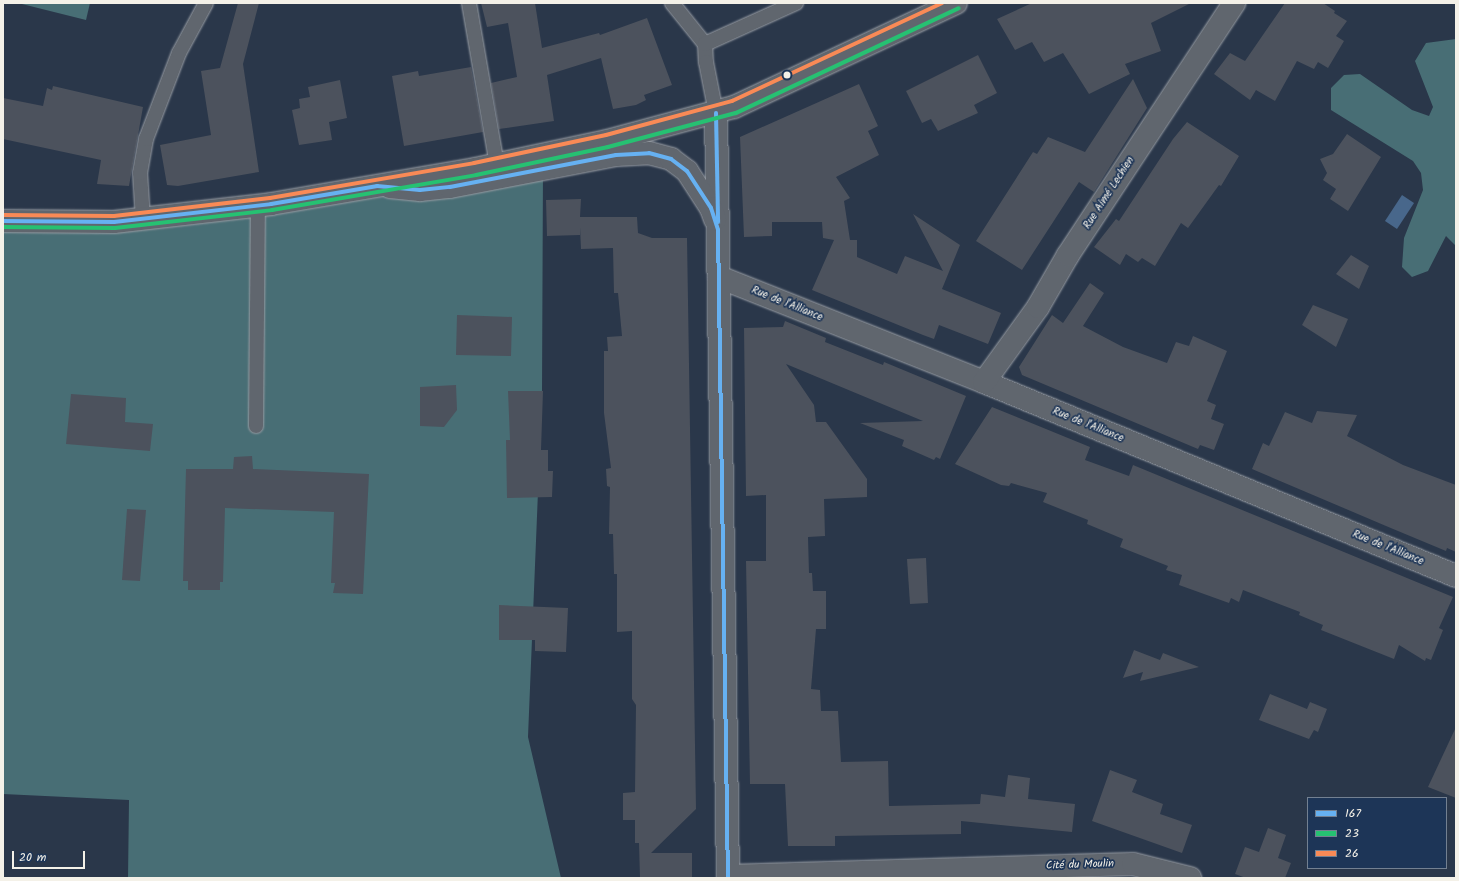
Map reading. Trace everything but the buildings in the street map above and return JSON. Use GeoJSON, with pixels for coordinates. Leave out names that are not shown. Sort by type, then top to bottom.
{"type":"FeatureCollection","features":[{"type":"Feature","properties":{"kind":"main road"},"geometry":{"type":"LineString","coordinates":[[3,221],[79,222],[143,219],[258,206],[497,165],[608,142],[734,107],[956,3]]}},
{"type":"Feature","properties":{"kind":"main road","name":"Rue Aimé Lechien"},"geometry":{"type":"LineString","coordinates":[[984,382],[1038,307],[1068,255],[1234,3]]}},
{"type":"Feature","properties":{"kind":"main road"},"geometry":{"type":"LineString","coordinates":[[716,113],[728,877]]}},
{"type":"Feature","properties":{"kind":"main road"},"geometry":{"type":"LineString","coordinates":[[377,186],[420,190],[450,187],[616,155],[649,152],[671,159],[687,171],[712,208],[718,230]]}},
{"type":"Feature","properties":{"kind":"main road","name":"Rue de l'Alliance"},"geometry":{"type":"LineString","coordinates":[[719,277],[984,382],[1456,576]]}},
{"type":"Feature","properties":{"kind":"main road","name":"Cité du Moulin"},"geometry":{"type":"LineString","coordinates":[[728,877],[993,873],[1133,864],[1164,874],[1190,878]]}},
{"type":"Feature","properties":{"kind":"lane"},"geometry":{"type":"LineString","coordinates":[[143,219],[140,173],[146,139],[179,53],[206,3]]}},
{"type":"Feature","properties":{"kind":"lane"},"geometry":{"type":"LineString","coordinates":[[469,3],[497,165]]}},
{"type":"Feature","properties":{"kind":"lane"},"geometry":{"type":"LineString","coordinates":[[672,3],[705,44],[706,62],[716,113]]}},
{"type":"Feature","properties":{"kind":"lane"},"geometry":{"type":"LineString","coordinates":[[705,44],[796,3]]}},
{"type":"Feature","properties":{"kind":"lane"},"geometry":{"type":"LineString","coordinates":[[256,426],[258,206]]}},
{"type":"Feature","properties":{"kind":"green space"},"geometry":{"type":"Polygon","coordinates":[[[18,3],[90,3],[86,20],[18,3]]]}},
{"type":"Feature","properties":{"kind":"green space"},"geometry":{"type":"Polygon","coordinates":[[[1456,39],[1456,246],[1446,236],[1428,271],[1412,277],[1402,267],[1404,238],[1423,190],[1421,173],[1413,161],[1331,110],[1331,88],[1344,75],[1360,74],[1412,110],[1429,116],[1433,107],[1415,61],[1426,43],[1456,39]]]}},
{"type":"Feature","properties":{"kind":"green space"},"geometry":{"type":"Polygon","coordinates":[[[543,169],[542,394],[528,737],[561,878],[128,878],[129,800],[3,794],[3,221],[52,223],[543,169]]]}},
{"type":"Feature","properties":{"kind":"water"},"geometry":{"type":"Polygon","coordinates":[[[1402,195],[1414,203],[1397,229],[1385,221],[1402,195]]]}},
{"type":"Feature","properties":{"kind":"transit line","name":"26"},"geometry":{"type":"LineString","coordinates":[[3,215],[114,216],[270,198],[474,163],[606,135],[732,101],[942,3]]}},
{"type":"Feature","properties":{"kind":"transit line","name":"23"},"geometry":{"type":"LineString","coordinates":[[3,227],[115,228],[272,210],[476,175],[608,147],[736,113],[959,8]]}},
{"type":"Feature","properties":{"kind":"transit line","name":"167"},"geometry":{"type":"LineString","coordinates":[[716,113],[718,222]]}},
{"type":"Feature","properties":{"kind":"transit line","name":"167"},"geometry":{"type":"LineString","coordinates":[[3,221],[114,222],[271,204],[377,186],[420,190],[450,187],[616,155],[649,153],[671,159],[687,171],[711,208],[718,230],[728,878]]}}]}
